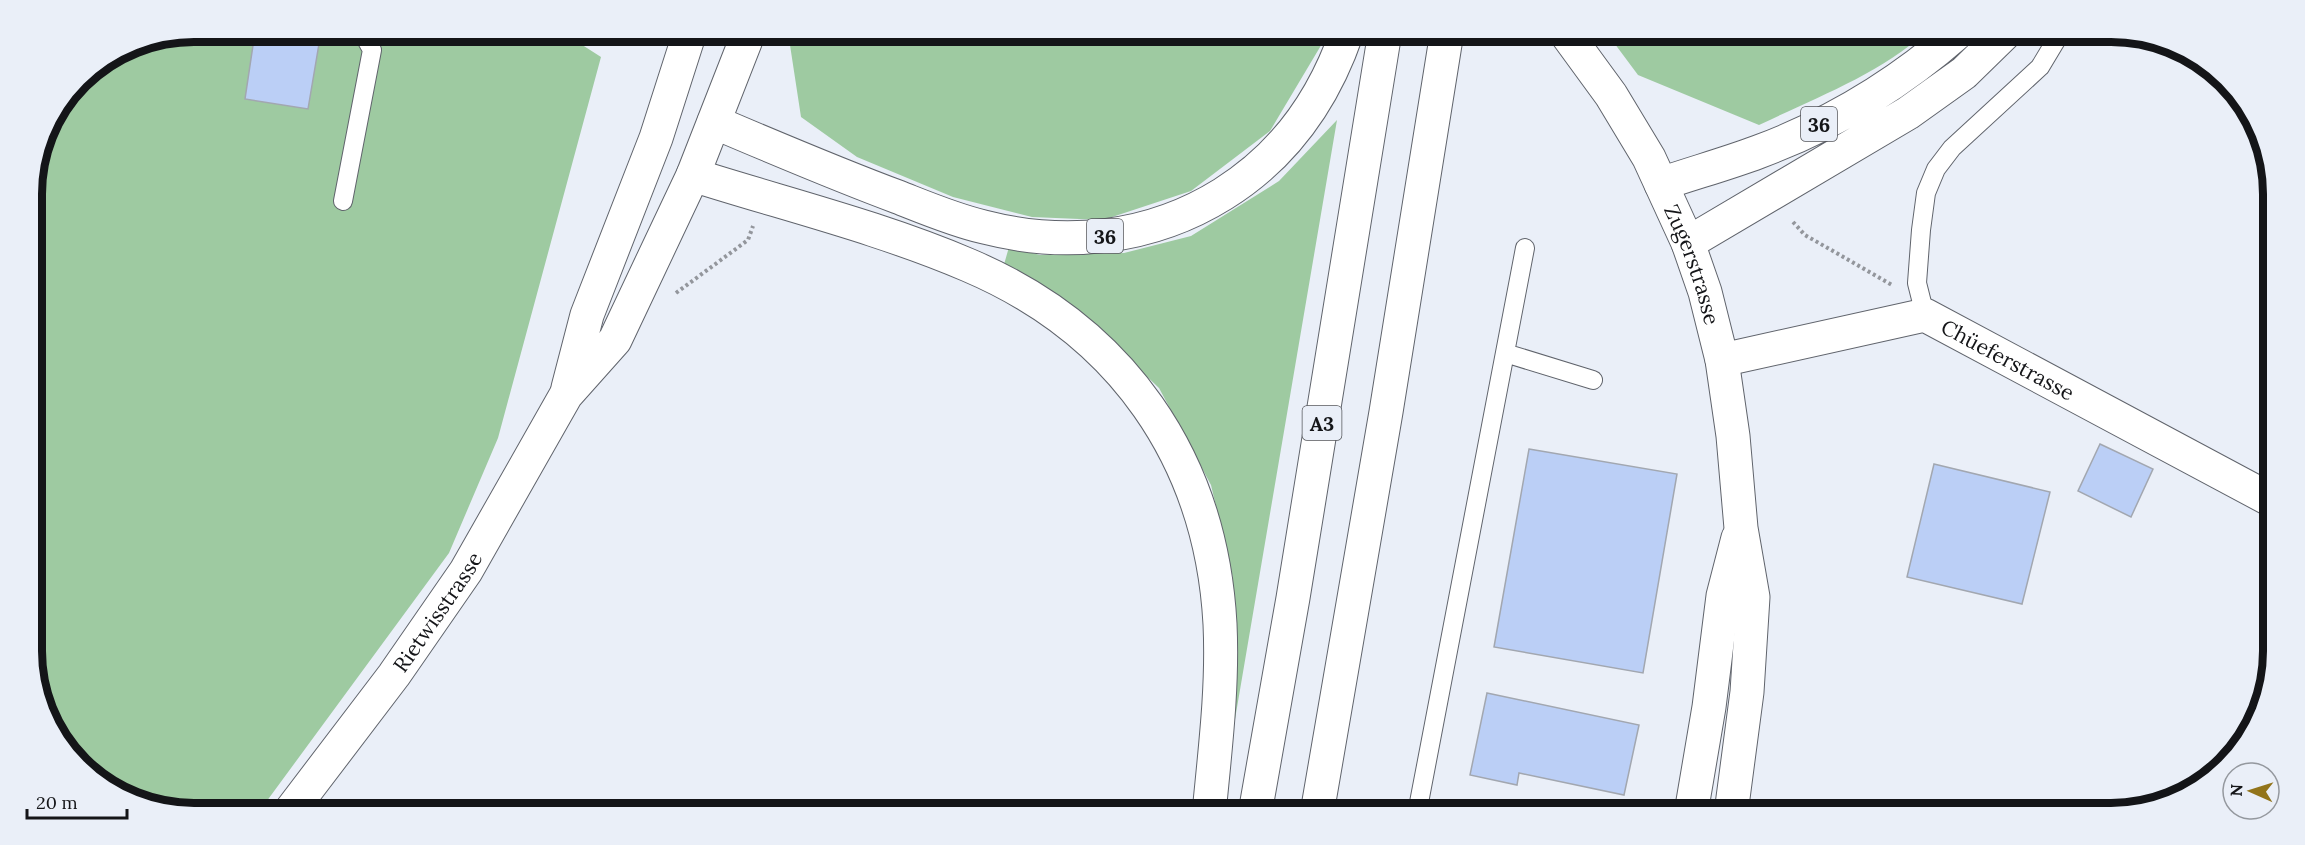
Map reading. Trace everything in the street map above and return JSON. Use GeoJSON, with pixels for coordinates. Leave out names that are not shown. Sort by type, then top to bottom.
{"type":"FeatureCollection","features":[{"type":"Feature","properties":{"kind":"main road","name":"Rietwisstrasse"},"geometry":{"type":"LineString","coordinates":[[567,395],[587,315],[656,138],[687,42]]}},
{"type":"Feature","properties":{"kind":"main road","name":"Rietwisstrasse"},"geometry":{"type":"LineString","coordinates":[[297,803],[394,675],[466,571],[567,395],[615,340],[693,175],[745,42]]}},
{"type":"Feature","properties":{"kind":"main road","name":"36"},"geometry":{"type":"LineString","coordinates":[[714,122],[862,184],[973,224],[1025,236],[1068,239],[1111,235],[1152,227],[1191,212],[1237,185],[1266,162],[1312,107],[1325,84],[1343,42]]}},
{"type":"Feature","properties":{"kind":"main road","name":"A3"},"geometry":{"type":"LineString","coordinates":[[1257,803],[1293,598],[1383,42]]}},
{"type":"Feature","properties":{"kind":"main road"},"geometry":{"type":"LineString","coordinates":[[1319,803],[1386,412],[1445,42]]}},
{"type":"Feature","properties":{"kind":"main road","name":"Zugerstrasse"},"geometry":{"type":"LineString","coordinates":[[1572,42],[1631,126],[1661,184],[1688,243],[1705,292],[1722,360],[1733,436],[1741,528],[1754,597],[1747,692],[1732,803]]}},
{"type":"Feature","properties":{"kind":"main road","name":"36"},"geometry":{"type":"LineString","coordinates":[[1661,184],[1758,152],[1843,112],[1907,74],[1946,42]]}},
{"type":"Feature","properties":{"kind":"main road"},"geometry":{"type":"LineString","coordinates":[[1688,243],[1908,113],[1964,72],[1996,42]]}},
{"type":"Feature","properties":{"kind":"main road"},"geometry":{"type":"LineString","coordinates":[[714,122],[656,138],[693,175],[936,253],[996,279],[1041,304],[1080,331],[1118,368],[1140,394],[1165,431],[1188,478],[1205,528],[1214,570],[1220,624],[1220,658],[1218,729],[1210,803]]}},
{"type":"Feature","properties":{"kind":"main road","name":"Chüeferstrasse"},"geometry":{"type":"LineString","coordinates":[[1722,360],[1925,315],[2263,496]]}},
{"type":"Feature","properties":{"kind":"main road","name":"Zugerstrasse"},"geometry":{"type":"LineString","coordinates":[[1693,803],[1709,706],[1723,596],[1741,528]]}},
{"type":"Feature","properties":{"kind":"lane"},"geometry":{"type":"LineString","coordinates":[[343,201],[372,50],[368,42]]}},
{"type":"Feature","properties":{"kind":"lane"},"geometry":{"type":"LineString","coordinates":[[1925,315],[1917,283],[1926,193],[1936,169],[1952,147],[2040,67],[2055,42]]}},
{"type":"Feature","properties":{"kind":"lane"},"geometry":{"type":"LineString","coordinates":[[1419,803],[1525,248]]}},
{"type":"Feature","properties":{"kind":"lane"},"geometry":{"type":"LineString","coordinates":[[1505,353],[1593,380]]}},
{"type":"Feature","properties":{"kind":"path"},"geometry":{"type":"LineString","coordinates":[[671,302],[676,293],[748,240],[765,198]]}},
{"type":"Feature","properties":{"kind":"path"},"geometry":{"type":"LineString","coordinates":[[1793,222],[1805,235],[1905,292],[1925,315]]}},
{"type":"Feature","properties":{"kind":"green space"},"geometry":{"type":"Polygon","coordinates":[[[194,42],[578,42],[601,57],[498,438],[449,553],[265,803],[174,802],[145,795],[110,777],[94,765],[68,735],[50,700],[43,671],[42,651],[42,184],[50,145],[58,127],[80,94],[102,73],[145,50],[174,43],[194,42]]]}},
{"type":"Feature","properties":{"kind":"green space"},"geometry":{"type":"Polygon","coordinates":[[[790,42],[1323,42],[1270,131],[1191,191],[1103,220],[1032,217],[953,197],[857,157],[801,117],[790,42]]]}},
{"type":"Feature","properties":{"kind":"green space"},"geometry":{"type":"Polygon","coordinates":[[[1613,42],[1914,42],[1868,73],[1759,125],[1638,75],[1613,42]]]}},
{"type":"Feature","properties":{"kind":"green space"},"geometry":{"type":"Polygon","coordinates":[[[1337,120],[1233,731],[1233,578],[1211,485],[1159,388],[1070,303],[1003,268],[1009,247],[1040,255],[1124,253],[1191,236],[1279,181],[1337,120]]]}},
{"type":"Feature","properties":{"kind":"building"},"geometry":{"type":"Polygon","coordinates":[[[254,42],[319,42],[308,109],[245,99],[254,42]]]}},
{"type":"Feature","properties":{"kind":"building"},"geometry":{"type":"Polygon","coordinates":[[[2100,444],[2153,469],[2131,517],[2078,491],[2100,444]]]}},
{"type":"Feature","properties":{"kind":"building"},"geometry":{"type":"Polygon","coordinates":[[[1529,449],[1677,474],[1643,673],[1494,647],[1529,449]]]}},
{"type":"Feature","properties":{"kind":"building"},"geometry":{"type":"Polygon","coordinates":[[[1934,464],[2050,492],[2022,604],[1907,577],[1934,464]]]}},
{"type":"Feature","properties":{"kind":"building"},"geometry":{"type":"Polygon","coordinates":[[[1487,693],[1639,725],[1624,795],[1519,773],[1517,785],[1470,775],[1487,693]]]}}]}
